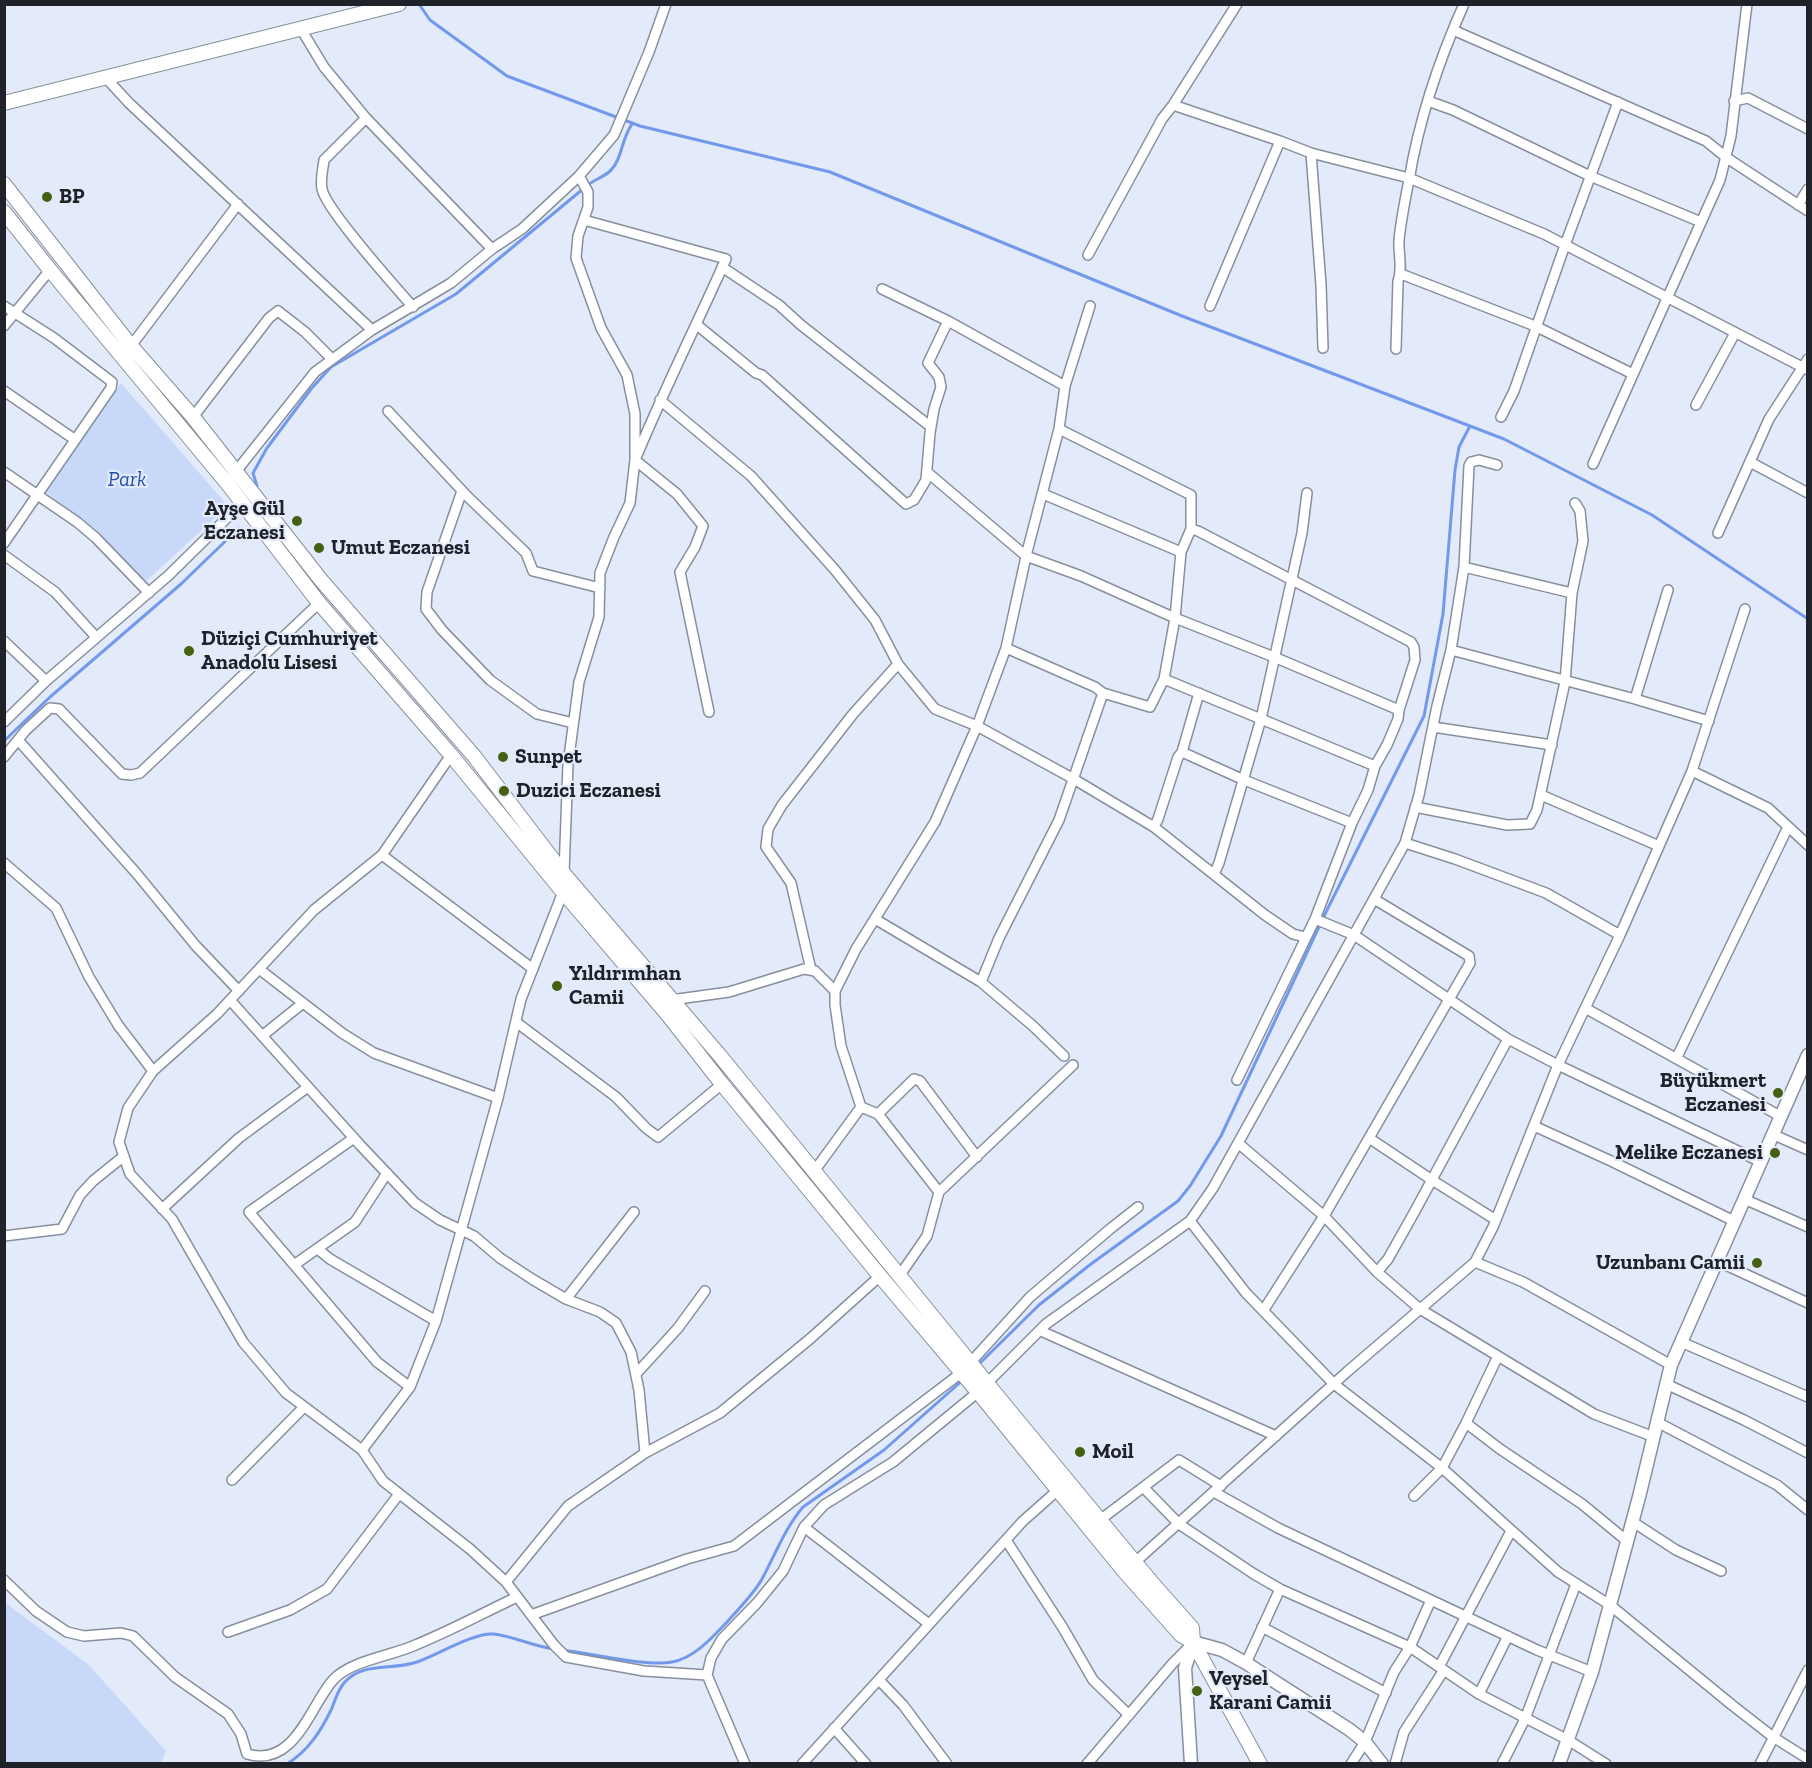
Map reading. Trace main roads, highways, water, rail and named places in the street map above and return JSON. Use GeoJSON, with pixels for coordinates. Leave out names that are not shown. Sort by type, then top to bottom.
{"type":"FeatureCollection","features":[{"type":"Feature","properties":{"kind":"main road"},"geometry":{"type":"LineString","coordinates":[[4,103],[393,6]]}},
{"type":"Feature","properties":{"kind":"main road"},"geometry":{"type":"LineString","coordinates":[[4,184],[131,346],[193,417],[231,477],[243,502],[319,603],[451,755],[562,892],[668,1015],[880,1276],[973,1376],[1100,1520],[1130,1567]]}},
{"type":"Feature","properties":{"kind":"main road"},"geometry":{"type":"LineString","coordinates":[[4,212],[50,270],[474,756],[564,874],[721,1057],[900,1275],[1058,1490],[1130,1567],[1192,1628],[1193,1642],[1260,1764]]}},
{"type":"Feature","properties":{"kind":"waterway"},"geometry":{"type":"LineString","coordinates":[[419,4],[430,20],[507,76],[640,126],[830,172],[1182,316],[1504,439],[1652,515],[1808,619]]}},
{"type":"Feature","properties":{"kind":"waterway"},"geometry":{"type":"LineString","coordinates":[[588,185],[614,167],[633,123]]}},
{"type":"Feature","properties":{"kind":"waterway"},"geometry":{"type":"LineString","coordinates":[[257,486],[253,473],[267,448],[311,389],[331,367],[456,294],[583,189]]}},
{"type":"Feature","properties":{"kind":"waterway"},"geometry":{"type":"LineString","coordinates":[[977,1366],[1039,1305],[1178,1201],[1221,1136],[1325,914],[1424,716],[1443,614],[1455,470],[1459,447],[1470,426]]}},
{"type":"Feature","properties":{"kind":"waterway"},"geometry":{"type":"LineString","coordinates":[[4,741],[50,697],[181,584],[239,528]]}},
{"type":"Feature","properties":{"kind":"waterway"},"geometry":{"type":"LineString","coordinates":[[562,1650],[648,1663],[672,1662],[695,1652],[715,1634],[754,1590],[803,1507],[884,1450],[964,1379]]}},
{"type":"Feature","properties":{"kind":"waterway"},"geometry":{"type":"LineString","coordinates":[[287,1764],[302,1753],[319,1732],[344,1683],[360,1672],[417,1662],[485,1634],[501,1635],[555,1649]]}},
{"type":"Feature","properties":{"kind":"place","name":"BP"},"geometry":{"type":"Point","coordinates":[47,197]}},
{"type":"Feature","properties":{"kind":"place","name":"Ayşe Gül Eczanesi"},"geometry":{"type":"Point","coordinates":[297,521]}},
{"type":"Feature","properties":{"kind":"place","name":"Umut Eczanesi"},"geometry":{"type":"Point","coordinates":[319,548]}},
{"type":"Feature","properties":{"kind":"place","name":"Düziçi Cumhuriyet Anadolu Lisesi"},"geometry":{"type":"Point","coordinates":[189,651]}},
{"type":"Feature","properties":{"kind":"place","name":"Sunpet"},"geometry":{"type":"Point","coordinates":[503,757]}},
{"type":"Feature","properties":{"kind":"place","name":"Duzici Eczanesi"},"geometry":{"type":"Point","coordinates":[504,791]}},
{"type":"Feature","properties":{"kind":"place","name":"Yıldırımhan Camii"},"geometry":{"type":"Point","coordinates":[557,986]}},
{"type":"Feature","properties":{"kind":"place","name":"Büyükmert Eczanesi"},"geometry":{"type":"Point","coordinates":[1778,1093]}},
{"type":"Feature","properties":{"kind":"place","name":"Melike Eczanesi"},"geometry":{"type":"Point","coordinates":[1775,1153]}},
{"type":"Feature","properties":{"kind":"place","name":"Uzunbanı Camii"},"geometry":{"type":"Point","coordinates":[1757,1263]}},
{"type":"Feature","properties":{"kind":"place","name":"Moil"},"geometry":{"type":"Point","coordinates":[1080,1452]}},
{"type":"Feature","properties":{"kind":"place","name":"Veysel Karani Camii"},"geometry":{"type":"Point","coordinates":[1197,1691]}},
{"type":"Feature","properties":{"kind":"park label","name":"Park"},"geometry":{"type":"Point","coordinates":[127,480]}}]}
